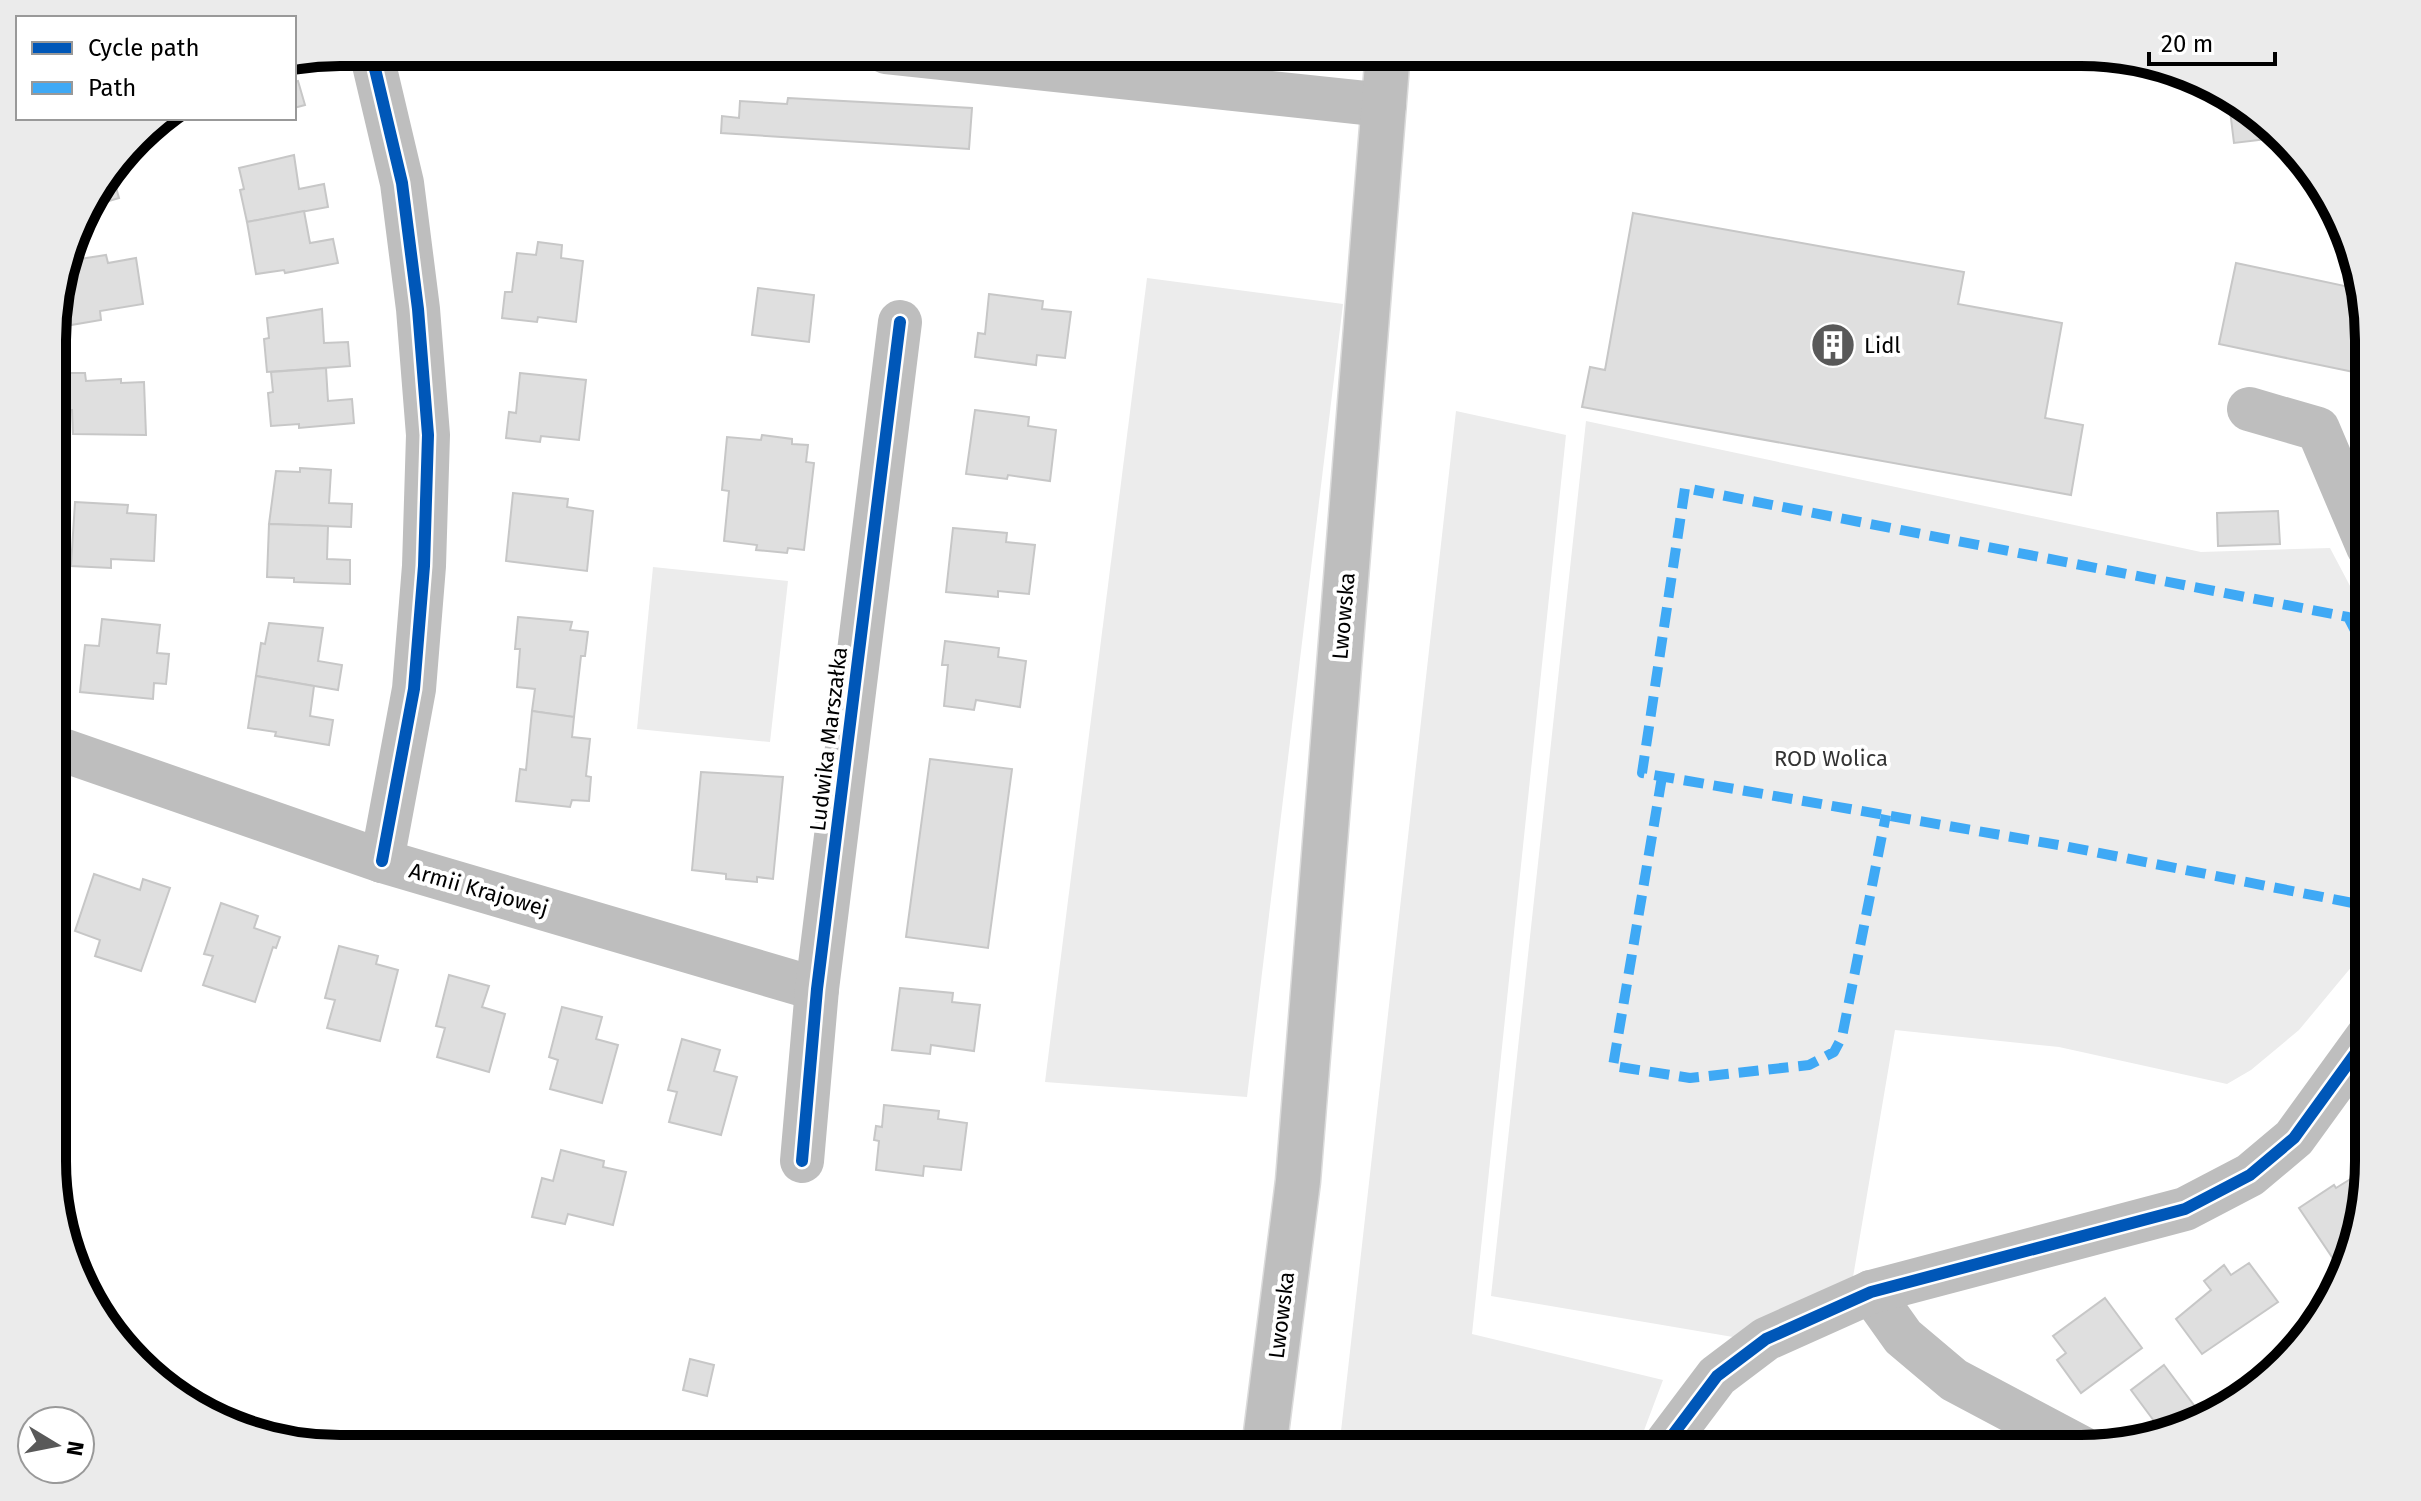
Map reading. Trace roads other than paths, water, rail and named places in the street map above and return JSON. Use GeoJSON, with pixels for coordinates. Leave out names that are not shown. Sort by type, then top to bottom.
{"type":"FeatureCollection","features":[{"type":"Feature","properties":{"kind":"street","name":"Lwowska"},"geometry":{"type":"LineString","coordinates":[[1266,1434],[1298,1181],[1387,66]]}},
{"type":"Feature","properties":{"kind":"street"},"geometry":{"type":"LineString","coordinates":[[375,67],[402,183],[418,309],[428,435],[424,566],[414,689],[382,861]]}},
{"type":"Feature","properties":{"kind":"street"},"geometry":{"type":"LineString","coordinates":[[1079,67],[1384,105]]}},
{"type":"Feature","properties":{"kind":"street","name":"Ludwika Marszałka"},"geometry":{"type":"LineString","coordinates":[[802,1161],[817,989],[900,322]]}},
{"type":"Feature","properties":{"kind":"street"},"geometry":{"type":"LineString","coordinates":[[2249,409],[2318,429],[2354,514]]}},
{"type":"Feature","properties":{"kind":"street","name":"Armii Krajowej"},"geometry":{"type":"LineString","coordinates":[[66,751],[382,861],[817,989]]}},
{"type":"Feature","properties":{"kind":"street"},"geometry":{"type":"LineString","coordinates":[[1673,1434],[1717,1376],[1766,1339],[1871,1292],[2185,1209],[2250,1175],[2294,1138],[2354,1055]]}},
{"type":"Feature","properties":{"kind":"street","name":"Lwowska"},"geometry":{"type":"LineString","coordinates":[[1293,1434],[1298,1181]]}},
{"type":"Feature","properties":{"kind":"street"},"geometry":{"type":"LineString","coordinates":[[1871,1292],[1903,1337],[1954,1380],[2056,1434]]}},
{"type":"Feature","properties":{"kind":"place","name":"Lidl"},"geometry":{"type":"Point","coordinates":[1833,345]}},
{"type":"Feature","properties":{"kind":"park label","name":"ROD Wolica"},"geometry":{"type":"Point","coordinates":[1831,758]}}]}
